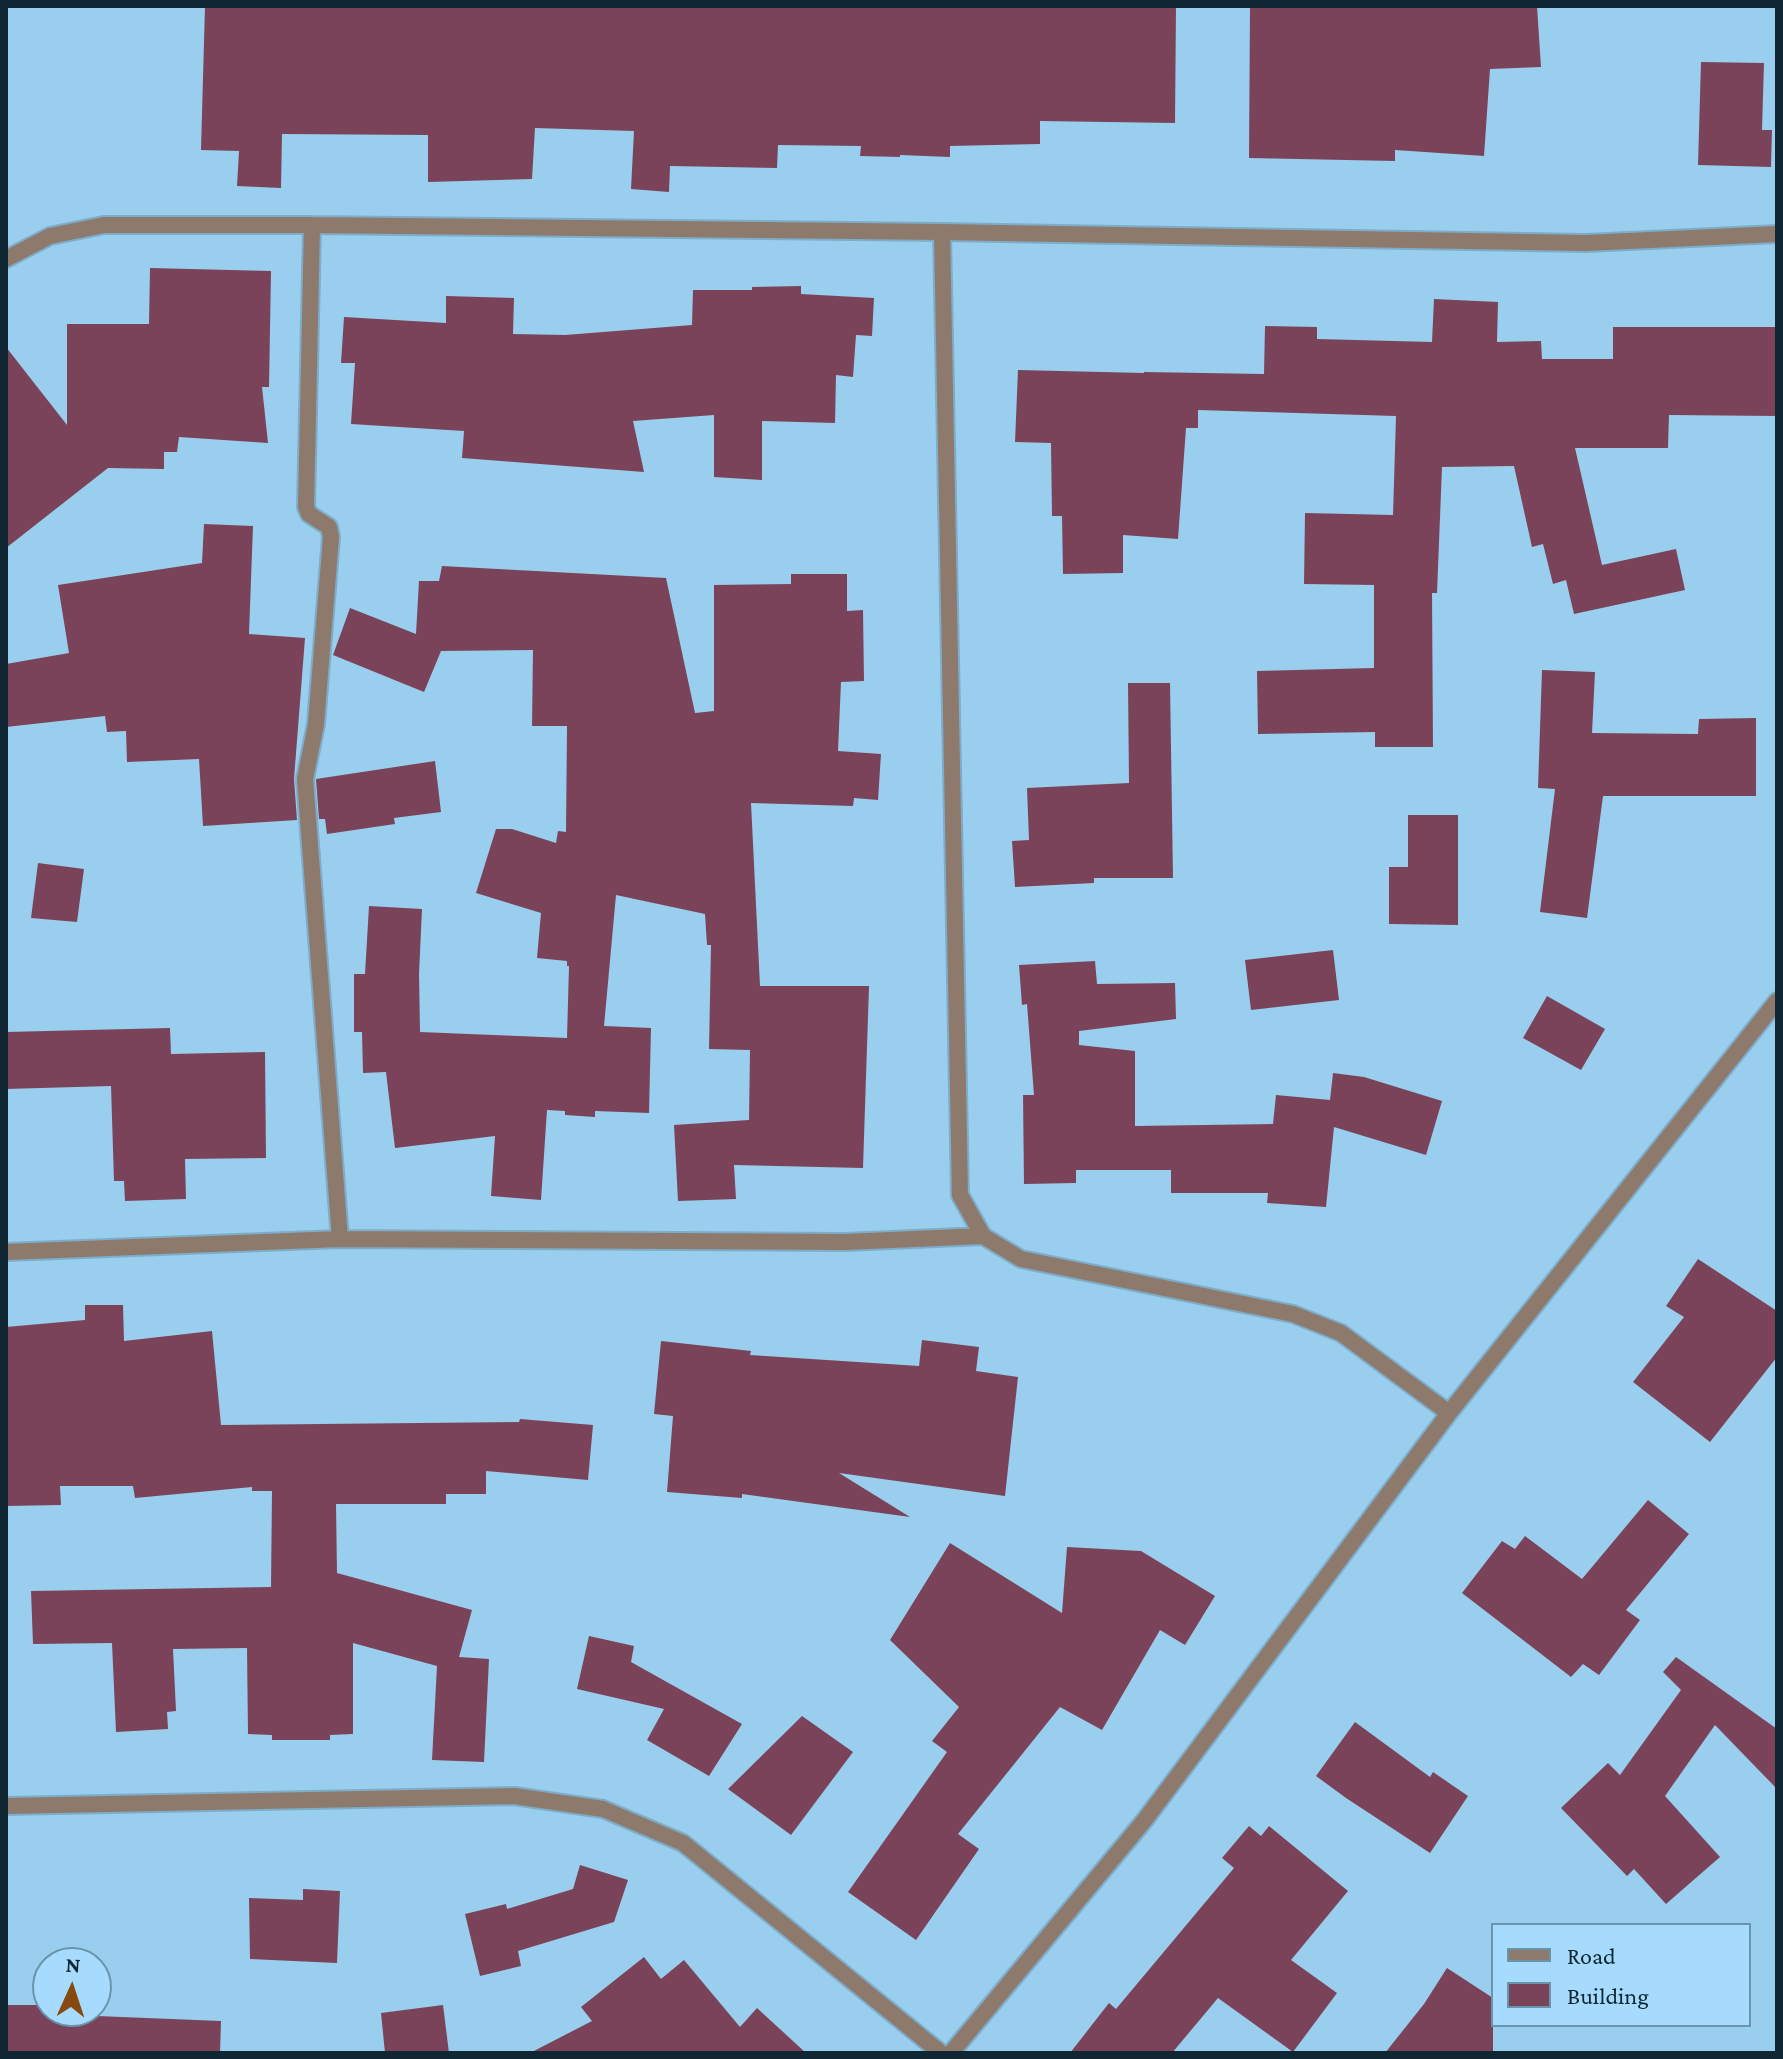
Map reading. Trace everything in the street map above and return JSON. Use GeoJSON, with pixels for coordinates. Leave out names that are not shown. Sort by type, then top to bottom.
{"type":"FeatureCollection","features":[{"type":"Feature","properties":{"kind":"street"},"geometry":{"type":"LineString","coordinates":[[6,259],[50,236],[104,225],[942,232],[1586,243],[1777,234]]}},
{"type":"Feature","properties":{"kind":"street"},"geometry":{"type":"LineString","coordinates":[[312,225],[306,507],[309,514],[329,527],[331,537],[316,724],[305,779],[340,1239]]}},
{"type":"Feature","properties":{"kind":"street"},"geometry":{"type":"LineString","coordinates":[[942,232],[960,1195],[983,1236],[1021,1259],[1293,1314],[1341,1333],[1449,1413]]}},
{"type":"Feature","properties":{"kind":"street"},"geometry":{"type":"LineString","coordinates":[[951,2053],[1144,1821],[1449,1413],[1777,1001]]}},
{"type":"Feature","properties":{"kind":"street"},"geometry":{"type":"LineString","coordinates":[[6,1252],[340,1239],[845,1242],[983,1236]]}},
{"type":"Feature","properties":{"kind":"street"},"geometry":{"type":"LineString","coordinates":[[6,1806],[514,1796],[603,1809],[683,1843],[941,2053]]}},
{"type":"Feature","properties":{"kind":"building"},"geometry":{"type":"Polygon","coordinates":[[[205,6],[1176,6],[1175,123],[1040,121],[1040,144],[950,146],[950,157],[860,156],[861,146],[778,145],[777,168],[670,166],[669,192],[631,189],[634,131],[535,128],[532,179],[428,182],[428,135],[282,134],[281,188],[237,186],[239,151],[201,150],[205,6]]]}},
{"type":"Feature","properties":{"kind":"building"},"geometry":{"type":"Polygon","coordinates":[[[1250,6],[1537,6],[1541,67],[1490,69],[1484,156],[1395,150],[1395,161],[1249,158],[1250,6]]]}},
{"type":"Feature","properties":{"kind":"building"},"geometry":{"type":"Polygon","coordinates":[[[1701,62],[1764,63],[1762,130],[1772,130],[1771,167],[1698,165],[1701,62]]]}},
{"type":"Feature","properties":{"kind":"building"},"geometry":{"type":"Polygon","coordinates":[[[150,268],[271,271],[269,387],[262,387],[268,443],[179,437],[177,452],[164,452],[164,469],[108,468],[6,548],[6,347],[67,425],[67,324],[149,324],[150,268]]]}},
{"type":"Feature","properties":{"kind":"building"},"geometry":{"type":"Polygon","coordinates":[[[801,286],[801,294],[874,298],[872,336],[856,335],[853,377],[836,375],[835,423],[762,421],[762,480],[714,477],[714,415],[633,421],[644,472],[462,458],[464,431],[351,424],[355,363],[341,363],[344,317],[446,323],[446,296],[514,298],[513,334],[565,335],[692,325],[693,290],[801,286]]]}},
{"type":"Feature","properties":{"kind":"building"},"geometry":{"type":"Polygon","coordinates":[[[1434,299],[1498,302],[1497,342],[1541,341],[1542,359],[1613,359],[1613,327],[1777,327],[1777,416],[1669,415],[1668,448],[1575,448],[1602,565],[1676,549],[1685,590],[1574,614],[1566,580],[1553,584],[1543,544],[1532,547],[1514,466],[1442,467],[1437,593],[1432,593],[1433,747],[1375,747],[1375,732],[1258,734],[1257,671],[1374,668],[1374,585],[1304,584],[1305,513],[1393,515],[1396,416],[1198,410],[1198,428],[1186,428],[1178,539],[1123,535],[1123,573],[1063,574],[1062,516],[1052,516],[1051,443],[1015,442],[1018,370],[1264,374],[1265,326],[1317,327],[1317,339],[1432,342],[1434,299]]]}},
{"type":"Feature","properties":{"kind":"building"},"geometry":{"type":"Polygon","coordinates":[[[204,524],[253,526],[249,634],[305,638],[294,779],[297,820],[203,826],[199,759],[127,762],[126,731],[107,732],[105,716],[6,727],[6,664],[69,653],[58,585],[202,563],[204,524]]]}},
{"type":"Feature","properties":{"kind":"building"},"geometry":{"type":"Polygon","coordinates":[[[442,566],[666,578],[695,713],[714,711],[714,585],[791,584],[791,574],[847,574],[847,611],[863,610],[864,681],[841,682],[838,751],[881,754],[878,800],[854,798],[853,806],[751,803],[760,986],[869,986],[863,1168],[734,1165],[736,1199],[678,1201],[674,1125],[749,1120],[750,1050],[709,1049],[711,945],[707,945],[705,914],[616,895],[604,1026],[651,1028],[649,1113],[595,1111],[595,1117],[547,1110],[541,1200],[491,1196],[495,1136],[395,1148],[386,1072],[363,1073],[362,1032],[354,1032],[354,974],[365,974],[369,906],[422,909],[420,1032],[567,1038],[569,966],[567,961],[537,958],[541,913],[476,893],[496,829],[512,829],[556,843],[558,831],[566,832],[567,726],[532,726],[533,650],[441,651],[424,692],[333,655],[350,608],[416,634],[419,581],[439,581],[442,566]]]}},
{"type":"Feature","properties":{"kind":"building"},"geometry":{"type":"Polygon","coordinates":[[[1542,670],[1595,672],[1592,733],[1698,734],[1699,719],[1756,718],[1756,796],[1603,796],[1587,918],[1540,912],[1555,789],[1538,788],[1542,670]]]}},
{"type":"Feature","properties":{"kind":"building"},"geometry":{"type":"Polygon","coordinates":[[[1128,683],[1170,683],[1173,878],[1094,878],[1094,883],[1015,887],[1012,841],[1029,840],[1027,788],[1129,783],[1128,683]]]}},
{"type":"Feature","properties":{"kind":"building"},"geometry":{"type":"Polygon","coordinates":[[[435,761],[441,812],[394,818],[395,824],[327,834],[325,819],[319,819],[316,779],[435,761]]]}},
{"type":"Feature","properties":{"kind":"building"},"geometry":{"type":"Polygon","coordinates":[[[1408,815],[1458,815],[1458,925],[1389,924],[1389,867],[1408,867],[1408,815]]]}},
{"type":"Feature","properties":{"kind":"building"},"geometry":{"type":"Polygon","coordinates":[[[38,863],[84,869],[77,922],[31,918],[38,863]]]}},
{"type":"Feature","properties":{"kind":"building"},"geometry":{"type":"Polygon","coordinates":[[[1333,950],[1339,1000],[1251,1010],[1245,960],[1333,950]]]}},
{"type":"Feature","properties":{"kind":"building"},"geometry":{"type":"Polygon","coordinates":[[[1095,961],[1097,984],[1175,983],[1176,1019],[1079,1031],[1079,1045],[1135,1051],[1135,1126],[1273,1124],[1276,1095],[1330,1100],[1333,1073],[1364,1077],[1442,1101],[1426,1155],[1334,1127],[1326,1207],[1267,1203],[1268,1193],[1171,1193],[1171,1170],[1076,1170],[1076,1183],[1024,1184],[1023,1095],[1034,1095],[1027,1004],[1022,1005],[1019,965],[1095,961]]]}},
{"type":"Feature","properties":{"kind":"building"},"geometry":{"type":"Polygon","coordinates":[[[1547,996],[1605,1029],[1581,1070],[1523,1038],[1547,996]]]}},
{"type":"Feature","properties":{"kind":"building"},"geometry":{"type":"Polygon","coordinates":[[[170,1028],[171,1054],[265,1052],[266,1158],[185,1159],[186,1199],[125,1201],[124,1181],[114,1181],[111,1086],[6,1089],[6,1032],[170,1028]]]}},
{"type":"Feature","properties":{"kind":"building"},"geometry":{"type":"Polygon","coordinates":[[[1698,1259],[1777,1311],[1777,1357],[1710,1442],[1633,1382],[1684,1317],[1666,1306],[1698,1259]]]}},
{"type":"Feature","properties":{"kind":"building"},"geometry":{"type":"Polygon","coordinates":[[[85,1305],[123,1305],[124,1341],[212,1331],[221,1425],[519,1422],[520,1419],[593,1425],[588,1480],[486,1471],[486,1494],[446,1494],[446,1504],[336,1504],[337,1573],[472,1610],[459,1657],[489,1659],[484,1762],[432,1760],[437,1666],[353,1643],[353,1734],[330,1735],[330,1740],[272,1740],[272,1735],[248,1734],[247,1648],[173,1649],[176,1711],[167,1712],[168,1729],[116,1732],[112,1643],[33,1644],[31,1591],[271,1587],[272,1491],[252,1491],[252,1487],[135,1498],[133,1486],[60,1486],[61,1505],[6,1506],[6,1327],[85,1320],[85,1305]]]}},
{"type":"Feature","properties":{"kind":"building"},"geometry":{"type":"Polygon","coordinates":[[[922,1340],[979,1347],[976,1371],[1018,1377],[1005,1496],[839,1473],[910,1517],[742,1494],[742,1498],[667,1492],[673,1416],[654,1414],[661,1341],[751,1351],[750,1355],[919,1366],[922,1340]]]}},
{"type":"Feature","properties":{"kind":"building"},"geometry":{"type":"Polygon","coordinates":[[[1648,1500],[1689,1534],[1626,1610],[1640,1620],[1599,1675],[1583,1664],[1571,1677],[1462,1593],[1502,1541],[1515,1549],[1525,1536],[1582,1579],[1648,1500]]]}},
{"type":"Feature","properties":{"kind":"building"},"geometry":{"type":"Polygon","coordinates":[[[950,1543],[1062,1613],[1067,1547],[1141,1551],[1215,1596],[1185,1645],[1160,1630],[1102,1730],[1060,1707],[958,1834],[979,1849],[916,1940],[848,1892],[947,1752],[932,1741],[959,1707],[890,1640],[950,1543]]]}},
{"type":"Feature","properties":{"kind":"building"},"geometry":{"type":"Polygon","coordinates":[[[589,1636],[634,1646],[631,1662],[742,1724],[709,1776],[647,1740],[664,1709],[577,1689],[589,1636]]]}},
{"type":"Feature","properties":{"kind":"building"},"geometry":{"type":"Polygon","coordinates":[[[1676,1657],[1777,1729],[1777,1789],[1715,1725],[1665,1796],[1720,1857],[1666,1904],[1634,1869],[1627,1876],[1561,1808],[1608,1763],[1620,1775],[1681,1690],[1663,1672],[1676,1657]]]}},
{"type":"Feature","properties":{"kind":"building"},"geometry":{"type":"Polygon","coordinates":[[[802,1716],[853,1752],[791,1835],[728,1789],[802,1716]]]}},
{"type":"Feature","properties":{"kind":"building"},"geometry":{"type":"Polygon","coordinates":[[[1355,1722],[1430,1777],[1433,1772],[1468,1796],[1430,1853],[1316,1776],[1355,1722]]]}},
{"type":"Feature","properties":{"kind":"building"},"geometry":{"type":"Polygon","coordinates":[[[1249,1826],[1261,1836],[1269,1826],[1348,1891],[1291,1960],[1337,1993],[1293,2052],[1218,1998],[1172,2053],[1070,2053],[1109,2003],[1116,2009],[1234,1868],[1222,1858],[1249,1826]]]}},
{"type":"Feature","properties":{"kind":"building"},"geometry":{"type":"Polygon","coordinates":[[[580,1865],[628,1880],[614,1922],[518,1951],[521,1966],[480,1976],[465,1914],[506,1904],[507,1909],[573,1889],[580,1865]]]}},
{"type":"Feature","properties":{"kind":"building"},"geometry":{"type":"Polygon","coordinates":[[[303,1889],[340,1891],[337,1963],[250,1959],[249,1898],[303,1900],[303,1889]]]}},
{"type":"Feature","properties":{"kind":"building"},"geometry":{"type":"Polygon","coordinates":[[[644,1957],[661,1979],[684,1960],[740,2027],[757,2008],[806,2053],[530,2053],[592,2021],[581,2007],[644,1957]]]}},
{"type":"Feature","properties":{"kind":"building"},"geometry":{"type":"Polygon","coordinates":[[[1447,1968],[1491,1997],[1493,2053],[1385,2053],[1424,2004],[1447,1968]]]}},
{"type":"Feature","properties":{"kind":"building"},"geometry":{"type":"Polygon","coordinates":[[[7,2005],[32,2005],[32,2027],[112,2027],[112,2017],[221,2021],[220,2053],[6,2053],[7,2005]]]}},
{"type":"Feature","properties":{"kind":"building"},"geometry":{"type":"Polygon","coordinates":[[[443,2005],[449,2053],[385,2053],[381,2013],[443,2005]]]}}]}
